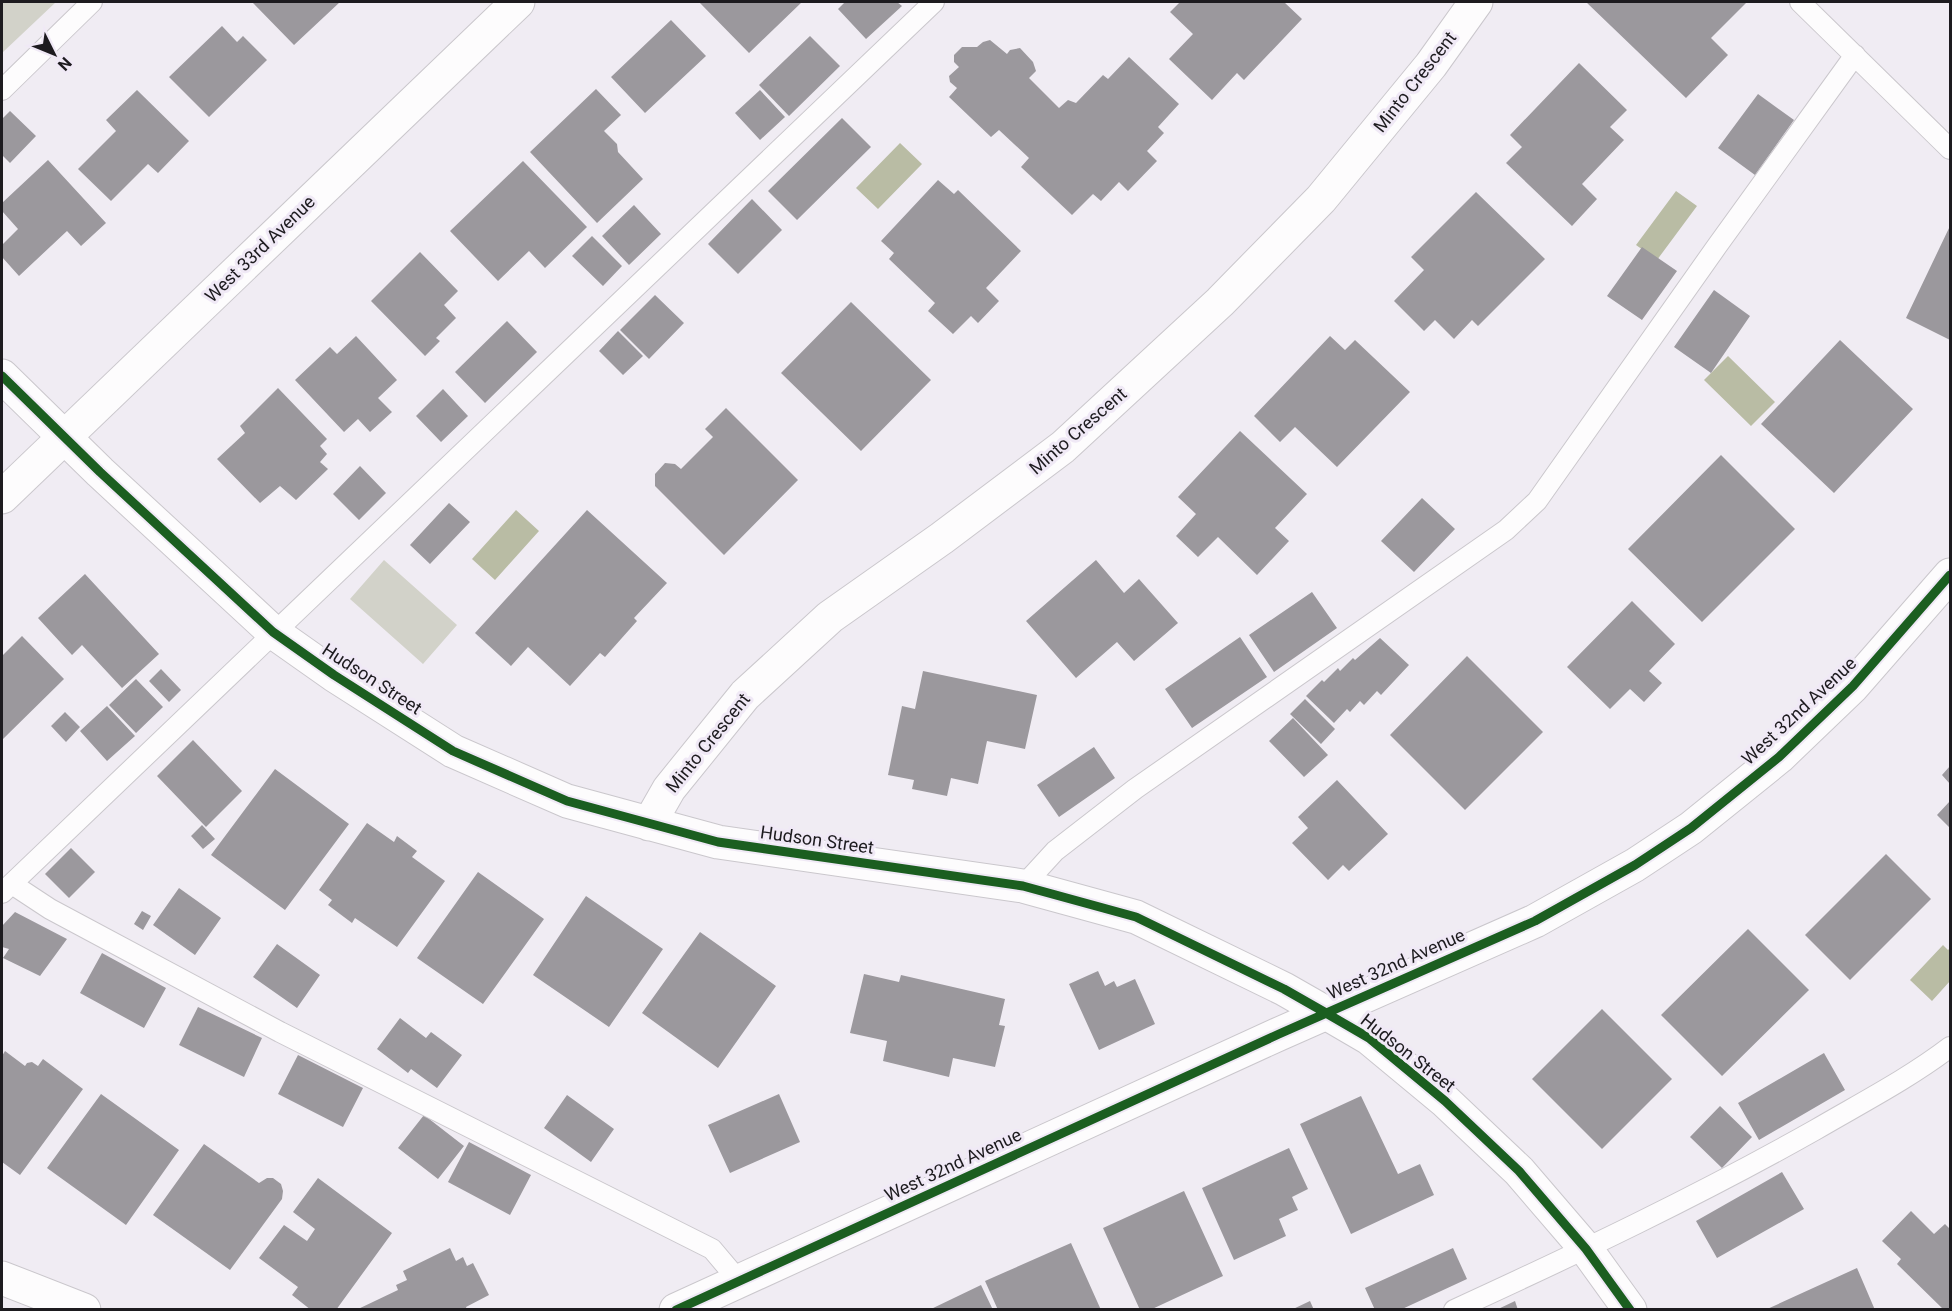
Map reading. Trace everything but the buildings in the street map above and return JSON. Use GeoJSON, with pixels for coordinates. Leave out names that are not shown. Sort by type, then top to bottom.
{"type":"FeatureCollection","features":[{"type":"Feature","properties":{"kind":"street","name":"West 33rd Avenue"},"geometry":{"type":"LineString","coordinates":[[2,497],[518,2]]}},
{"type":"Feature","properties":{"kind":"street","name":"Minto Crescent"},"geometry":{"type":"LineString","coordinates":[[649,824],[669,789],[745,695],[822,625],[1063,447],[1220,302],[1321,199],[1431,65],[1476,2]]}},
{"type":"Feature","properties":{"kind":"street","name":"Hudson Street"},"geometry":{"type":"LineString","coordinates":[[2,376],[273,632],[334,675],[453,751],[567,801],[718,842],[1023,886],[1136,916],[1284,989],[1326,1013],[1369,1038],[1445,1101],[1519,1171],[1586,1249],[1630,1310]]}},
{"type":"Feature","properties":{"kind":"street","name":"West 32nd Avenue"},"geometry":{"type":"LineString","coordinates":[[675,1310],[1326,1013],[1535,921],[1635,865],[1691,828],[1779,757],[1853,686],[1950,574]]}},
{"type":"Feature","properties":{"kind":"street"},"geometry":{"type":"LineString","coordinates":[[2,1278],[84,1310]]}},
{"type":"Feature","properties":{"kind":"lane"},"geometry":{"type":"LineString","coordinates":[[2,90],[92,2]]}},
{"type":"Feature","properties":{"kind":"lane"},"geometry":{"type":"LineString","coordinates":[[739,1281],[712,1249],[280,1032],[50,909],[7,889],[934,2]]}},
{"type":"Feature","properties":{"kind":"lane"},"geometry":{"type":"LineString","coordinates":[[1800,2],[1950,149]]}},
{"type":"Feature","properties":{"kind":"lane"},"geometry":{"type":"LineString","coordinates":[[1023,886],[1055,851],[1135,789],[1506,530],[1537,501],[1855,55]]}},
{"type":"Feature","properties":{"kind":"lane"},"geometry":{"type":"LineString","coordinates":[[1454,1310],[1586,1249],[1749,1167],[1918,1071],[1950,1047]]}},
{"type":"Feature","properties":{"kind":"shaded area"},"geometry":{"type":"Polygon","coordinates":[[[2,2],[56,2],[2,53],[2,2]]]}},
{"type":"Feature","properties":{"kind":"shaded area"},"geometry":{"type":"Polygon","coordinates":[[[900,143],[922,164],[878,209],[856,188],[900,143]]]}},
{"type":"Feature","properties":{"kind":"shaded area"},"geometry":{"type":"Polygon","coordinates":[[[1676,191],[1697,206],[1657,260],[1636,245],[1676,191]]]}},
{"type":"Feature","properties":{"kind":"shaded area"},"geometry":{"type":"Polygon","coordinates":[[[1728,356],[1775,402],[1751,426],[1704,380],[1728,356]]]}},
{"type":"Feature","properties":{"kind":"shaded area"},"geometry":{"type":"Polygon","coordinates":[[[516,510],[539,531],[495,580],[472,559],[516,510]]]}},
{"type":"Feature","properties":{"kind":"shaded area"},"geometry":{"type":"Polygon","coordinates":[[[384,560],[457,625],[423,664],[350,599],[384,560]]]}},
{"type":"Feature","properties":{"kind":"shaded area"},"geometry":{"type":"Polygon","coordinates":[[[1943,945],[1948,950],[1950,948],[1950,981],[1932,1001],[1910,980],[1943,945]]]}},
{"type":"Feature","properties":{"kind":"cycle path"},"geometry":{"type":"LineString","coordinates":[[2,376],[100,472],[273,632],[334,675],[453,751],[567,801],[718,842],[1023,886],[1136,917],[1284,989],[1326,1013],[1369,1038],[1445,1101],[1519,1171],[1586,1249],[1630,1310]]}},
{"type":"Feature","properties":{"kind":"cycle path"},"geometry":{"type":"LineString","coordinates":[[676,1310],[1279,1034],[1535,921],[1635,865],[1691,828],[1779,757],[1853,686],[1950,575]]}}]}
